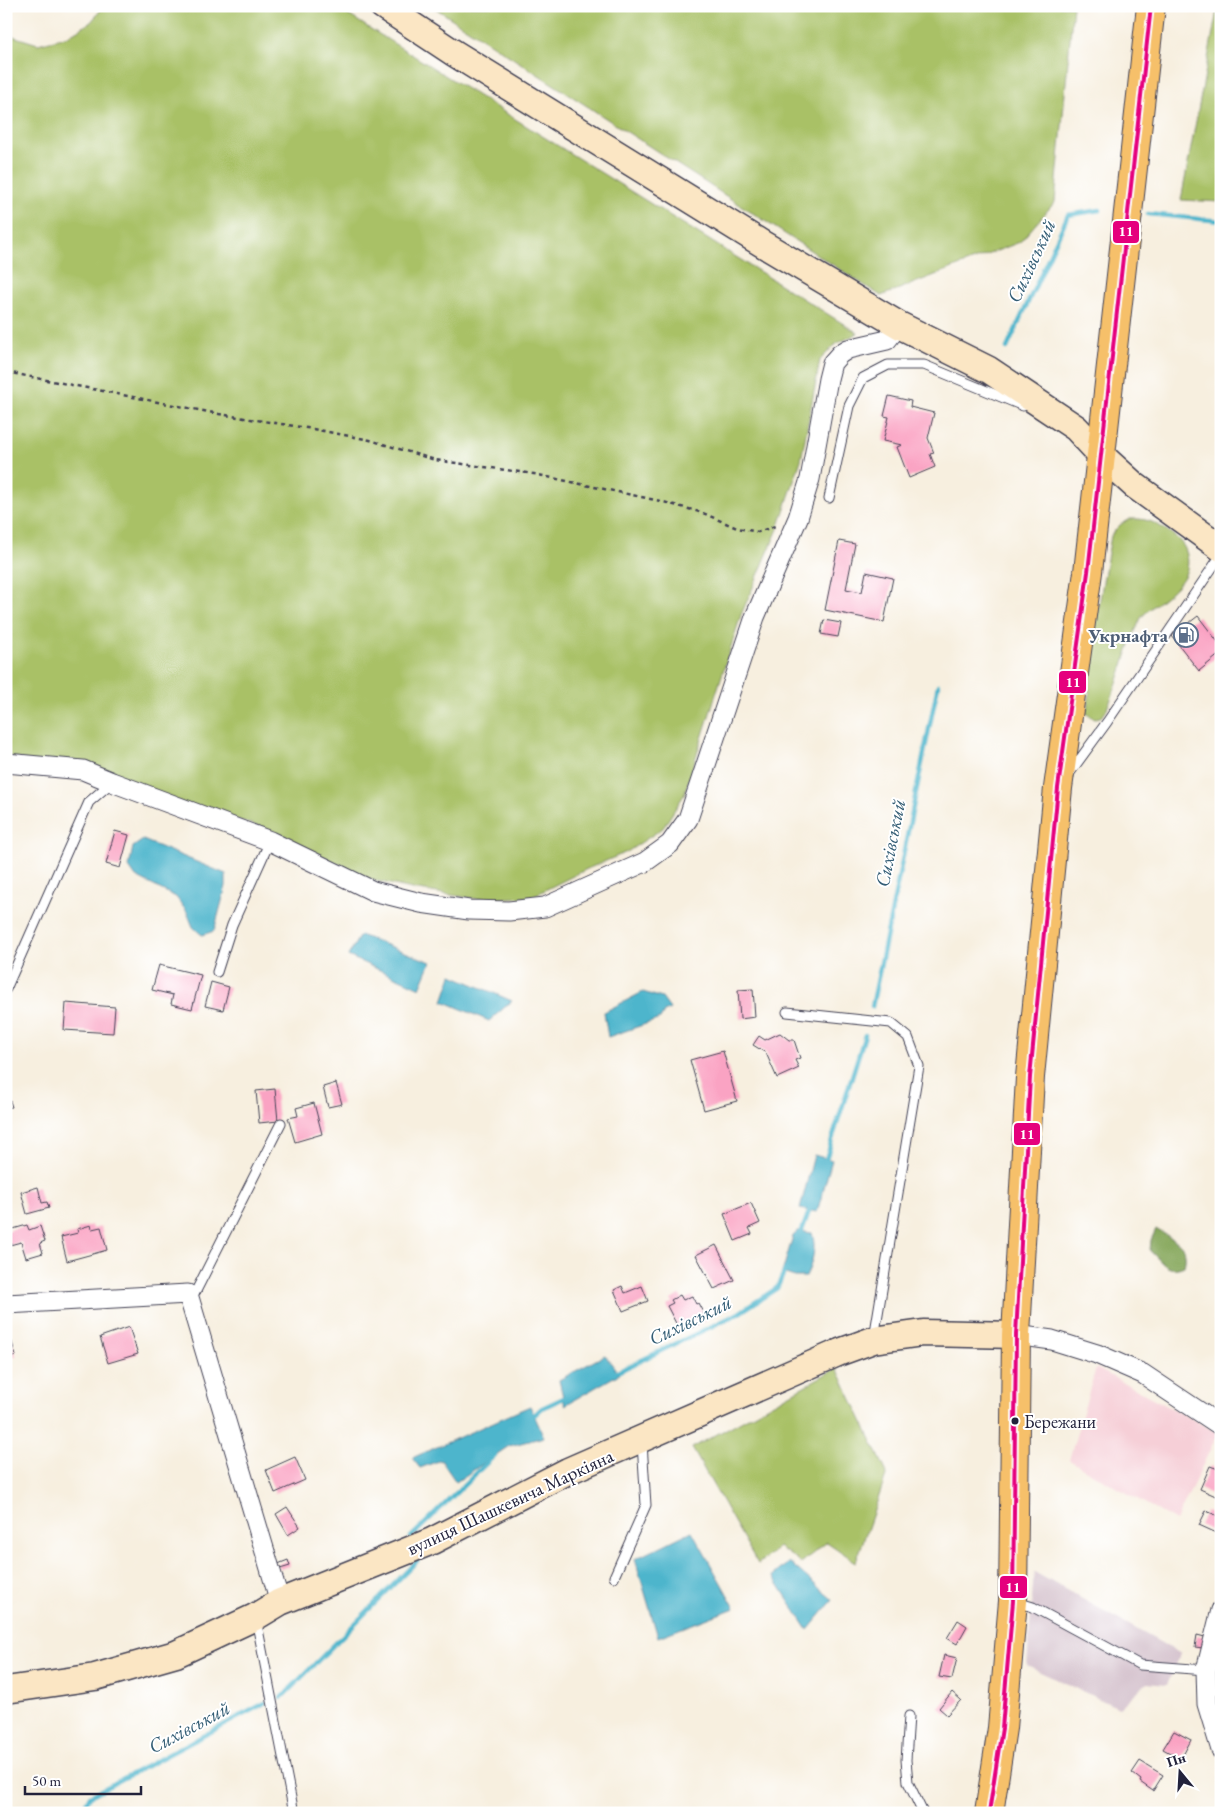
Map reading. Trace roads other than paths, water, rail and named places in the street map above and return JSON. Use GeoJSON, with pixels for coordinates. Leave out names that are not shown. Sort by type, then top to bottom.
{"type":"FeatureCollection","features":[{"type":"Feature","properties":{"kind":"highway"},"geometry":{"type":"LineString","coordinates":[[989,1813],[1002,1728],[1013,1601],[1016,1335],[1030,1077],[1058,788],[1088,572],[1151,6]]}},
{"type":"Feature","properties":{"kind":"street"},"geometry":{"type":"LineString","coordinates":[[384,6],[454,52],[736,228],[899,325],[989,370],[1076,428],[1101,455],[1134,485],[1221,548]]}},
{"type":"Feature","properties":{"kind":"street"},"geometry":{"type":"LineString","coordinates":[[6,763],[83,770],[270,841],[374,891],[421,903],[469,910],[508,911],[545,907],[645,862],[670,844],[688,819],[755,617],[798,518],[810,479],[832,363],[848,348],[887,340],[899,325]]}},
{"type":"Feature","properties":{"kind":"street"},"geometry":{"type":"LineString","coordinates":[[6,1304],[188,1294],[280,1602]]}},
{"type":"Feature","properties":{"kind":"street","name":"вулиця Шашкевича Маркіяна"},"geometry":{"type":"LineString","coordinates":[[6,1690],[95,1677],[176,1654],[280,1602],[432,1541],[568,1471],[840,1352],[873,1340],[923,1333],[1016,1335]]}},
{"type":"Feature","properties":{"kind":"street"},"geometry":{"type":"LineString","coordinates":[[1016,1335],[1052,1340],[1097,1354],[1143,1374],[1221,1426]]}},
{"type":"Feature","properties":{"kind":"street"},"geometry":{"type":"LineString","coordinates":[[1221,1610],[1206,1670],[1207,1704],[1221,1750]]}},
{"type":"Feature","properties":{"kind":"lane"},"geometry":{"type":"LineString","coordinates":[[829,498],[849,406],[863,378],[888,365],[924,364],[1076,428]]}},
{"type":"Feature","properties":{"kind":"lane"},"geometry":{"type":"LineString","coordinates":[[1058,788],[1107,722],[1221,555]]}},
{"type":"Feature","properties":{"kind":"lane"},"geometry":{"type":"LineString","coordinates":[[6,989],[89,802],[112,782]]}},
{"type":"Feature","properties":{"kind":"lane"},"geometry":{"type":"LineString","coordinates":[[217,972],[232,925],[270,841]]}},
{"type":"Feature","properties":{"kind":"lane"},"geometry":{"type":"LineString","coordinates":[[787,1012],[891,1023],[908,1037],[919,1066],[873,1340]]}},
{"type":"Feature","properties":{"kind":"lane"},"geometry":{"type":"LineString","coordinates":[[188,1294],[196,1291],[281,1123]]}},
{"type":"Feature","properties":{"kind":"lane"},"geometry":{"type":"LineString","coordinates":[[614,1577],[646,1505],[642,1440]]}},
{"type":"Feature","properties":{"kind":"lane"},"geometry":{"type":"LineString","coordinates":[[1013,1601],[1034,1607],[1140,1665],[1206,1670]]}},
{"type":"Feature","properties":{"kind":"lane"},"geometry":{"type":"LineString","coordinates":[[255,1616],[294,1813]]}},
{"type":"Feature","properties":{"kind":"lane"},"geometry":{"type":"LineString","coordinates":[[909,1716],[906,1760],[908,1782],[923,1813]]}},
{"type":"Feature","properties":{"kind":"water"},"geometry":{"type":"Polygon","coordinates":[[[143,840],[226,874],[226,886],[214,931],[202,935],[193,927],[187,912],[176,897],[136,877],[129,867],[133,847],[143,840]]]}},
{"type":"Feature","properties":{"kind":"water"},"geometry":{"type":"Polygon","coordinates":[[[360,935],[431,962],[420,988],[348,956],[360,935]]]}},
{"type":"Feature","properties":{"kind":"water"},"geometry":{"type":"Polygon","coordinates":[[[452,975],[512,1001],[489,1021],[443,1001],[452,975]]]}},
{"type":"Feature","properties":{"kind":"water"},"geometry":{"type":"Polygon","coordinates":[[[643,992],[662,998],[670,1009],[664,1012],[660,1019],[608,1037],[604,1012],[643,992]]]}},
{"type":"Feature","properties":{"kind":"water"},"geometry":{"type":"Polygon","coordinates":[[[814,1155],[832,1160],[817,1212],[800,1209],[814,1155]]]}},
{"type":"Feature","properties":{"kind":"water"},"geometry":{"type":"Polygon","coordinates":[[[798,1231],[812,1233],[814,1244],[813,1255],[806,1277],[795,1277],[782,1273],[793,1236],[798,1231]]]}},
{"type":"Feature","properties":{"kind":"water"},"geometry":{"type":"Polygon","coordinates":[[[605,1355],[619,1374],[565,1405],[559,1380],[605,1355]]]}},
{"type":"Feature","properties":{"kind":"water"},"geometry":{"type":"Polygon","coordinates":[[[530,1406],[544,1437],[509,1446],[456,1482],[441,1460],[420,1468],[412,1458],[530,1406]]]}},
{"type":"Feature","properties":{"kind":"water"},"geometry":{"type":"Polygon","coordinates":[[[692,1531],[735,1608],[658,1637],[635,1559],[692,1531]]]}},
{"type":"Feature","properties":{"kind":"water"},"geometry":{"type":"Polygon","coordinates":[[[789,1562],[833,1600],[808,1630],[773,1576],[789,1562]]]}},
{"type":"Feature","properties":{"kind":"waterway","name":"Сихівський"},"geometry":{"type":"LineString","coordinates":[[1007,348],[1068,215],[1100,210]]}},
{"type":"Feature","properties":{"kind":"waterway","name":"Сихівський"},"geometry":{"type":"LineString","coordinates":[[1148,214],[1221,221]]}},
{"type":"Feature","properties":{"kind":"waterway","name":"Сихівський"},"geometry":{"type":"LineString","coordinates":[[872,1007],[938,685]]}},
{"type":"Feature","properties":{"kind":"waterway","name":"Сихівський"},"geometry":{"type":"LineString","coordinates":[[825,1162],[865,1035]]}},
{"type":"Feature","properties":{"kind":"waterway","name":"Сихівський"},"geometry":{"type":"LineString","coordinates":[[800,1236],[811,1206]]}},
{"type":"Feature","properties":{"kind":"waterway","name":"Сихівський"},"geometry":{"type":"LineString","coordinates":[[613,1374],[739,1313],[777,1288],[786,1268]]}},
{"type":"Feature","properties":{"kind":"waterway","name":"Сихівський"},"geometry":{"type":"LineString","coordinates":[[530,1419],[542,1408],[568,1396]]}},
{"type":"Feature","properties":{"kind":"waterway","name":"Сихівський"},"geometry":{"type":"LineString","coordinates":[[411,1537],[495,1455]]}},
{"type":"Feature","properties":{"kind":"waterway","name":"Сихівський"},"geometry":{"type":"LineString","coordinates":[[281,1698],[417,1561]]}},
{"type":"Feature","properties":{"kind":"waterway","name":"Сихівський"},"geometry":{"type":"LineString","coordinates":[[81,1813],[90,1796],[265,1703]]}},
{"type":"Feature","properties":{"kind":"place","name":"Укрнафта"},"geometry":{"type":"Point","coordinates":[1186,635]}},
{"type":"Feature","properties":{"kind":"place","name":"Бережани"},"geometry":{"type":"Point","coordinates":[1015,1421]}}]}
